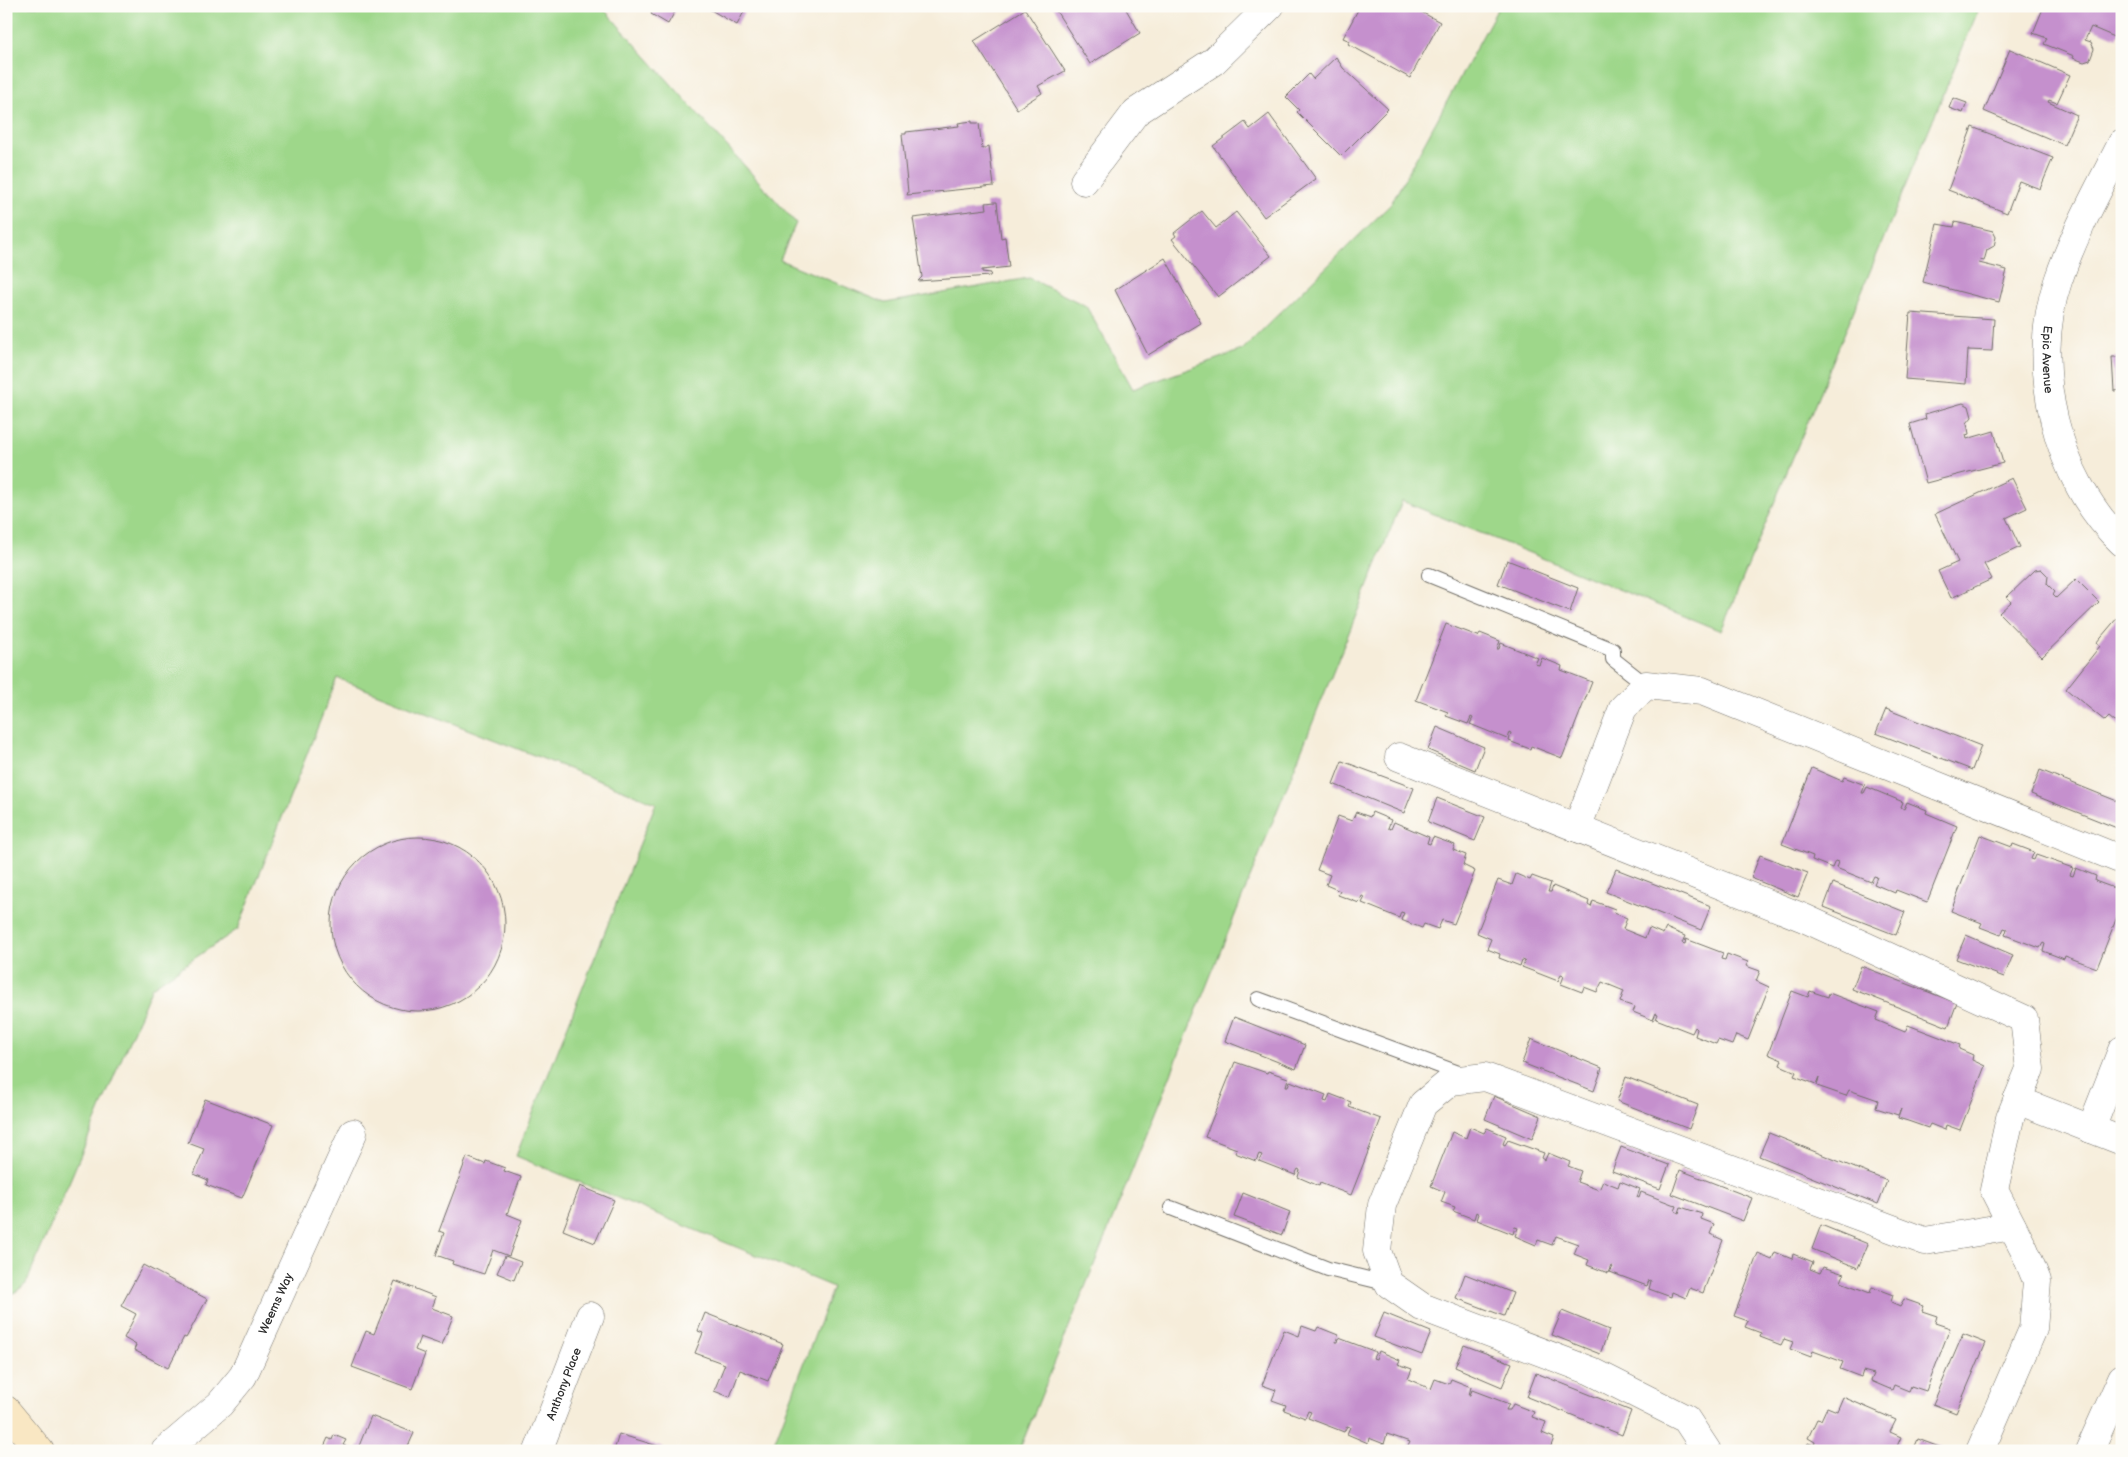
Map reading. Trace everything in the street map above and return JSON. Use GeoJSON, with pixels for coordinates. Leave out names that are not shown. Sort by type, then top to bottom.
{"type":"FeatureCollection","features":[{"type":"Feature","properties":{"kind":"main road"},"geometry":{"type":"LineString","coordinates":[[6,1410],[40,1451]]}},
{"type":"Feature","properties":{"kind":"street"},"geometry":{"type":"LineString","coordinates":[[1084,181],[1136,112],[1214,61],[1270,6]]}},
{"type":"Feature","properties":{"kind":"street","name":"Epic Avenue"},"geometry":{"type":"LineString","coordinates":[[2122,143],[2074,241],[2057,283],[2048,326],[2046,372],[2053,417],[2067,462],[2090,503],[2122,542]]}},
{"type":"Feature","properties":{"kind":"street"},"geometry":{"type":"LineString","coordinates":[[1578,828],[1622,708],[1646,685],[1702,691],[2122,860]]}},
{"type":"Feature","properties":{"kind":"street"},"geometry":{"type":"LineString","coordinates":[[1399,757],[1804,918],[2024,1019],[2030,1069],[2010,1118],[1994,1190],[2037,1281],[2033,1329],[1980,1451]]}},
{"type":"Feature","properties":{"kind":"street"},"geometry":{"type":"LineString","coordinates":[[2091,1129],[2122,1050]]}},
{"type":"Feature","properties":{"kind":"street"},"geometry":{"type":"LineString","coordinates":[[1707,1451],[1686,1419],[1591,1371],[1422,1307],[1389,1284],[1377,1252],[1382,1205],[1423,1104],[1451,1080],[1485,1076],[1925,1241],[2012,1226]]}},
{"type":"Feature","properties":{"kind":"street"},"geometry":{"type":"LineString","coordinates":[[2017,1100],[2122,1141]]}},
{"type":"Feature","properties":{"kind":"street","name":"Weems Way"},"geometry":{"type":"LineString","coordinates":[[165,1451],[220,1404],[231,1393],[243,1376],[352,1133]]}},
{"type":"Feature","properties":{"kind":"street","name":"Anthony Place"},"geometry":{"type":"LineString","coordinates":[[538,1451],[590,1316]]}},
{"type":"Feature","properties":{"kind":"street"},"geometry":{"type":"LineString","coordinates":[[2089,1451],[2122,1378]]}},
{"type":"Feature","properties":{"kind":"lane"},"geometry":{"type":"LineString","coordinates":[[1429,575],[1613,650],[1613,659],[1646,685]]}},
{"type":"Feature","properties":{"kind":"lane"},"geometry":{"type":"LineString","coordinates":[[1258,999],[1472,1078]]}},
{"type":"Feature","properties":{"kind":"lane"},"geometry":{"type":"LineString","coordinates":[[1171,1208],[1328,1270],[1389,1284]]}},
{"type":"Feature","properties":{"kind":"green space"},"geometry":{"type":"Polygon","coordinates":[[[6,6],[601,6],[796,223],[780,260],[885,303],[1029,278],[1086,306],[1133,389],[1242,350],[1391,204],[1499,6],[1980,6],[1721,631],[1402,501],[1019,1451],[771,1451],[833,1287],[516,1156],[656,803],[337,678],[238,929],[152,987],[26,1284],[6,1299],[6,6]]]}},
{"type":"Feature","properties":{"kind":"building"},"geometry":{"type":"Polygon","coordinates":[[[655,6],[678,6],[668,24],[651,14],[655,6]]]}},
{"type":"Feature","properties":{"kind":"building"},"geometry":{"type":"Polygon","coordinates":[[[704,6],[747,6],[737,25],[704,6]]]}},
{"type":"Feature","properties":{"kind":"building"},"geometry":{"type":"Polygon","coordinates":[[[1053,6],[1124,6],[1140,33],[1090,64],[1053,6]]]}},
{"type":"Feature","properties":{"kind":"building"},"geometry":{"type":"Polygon","coordinates":[[[1360,6],[1410,6],[1440,22],[1410,78],[1348,44],[1350,41],[1343,38],[1360,6]]]}},
{"type":"Feature","properties":{"kind":"building"},"geometry":{"type":"Polygon","coordinates":[[[2044,6],[2122,6],[2122,26],[2117,38],[2091,27],[2085,40],[2091,42],[2094,49],[2090,60],[2084,62],[2044,44],[2047,38],[2033,33],[2044,6]]]}},
{"type":"Feature","properties":{"kind":"building"},"geometry":{"type":"Polygon","coordinates":[[[1025,9],[1065,71],[1038,86],[1042,93],[1017,109],[974,41],[1025,9]]]}},
{"type":"Feature","properties":{"kind":"building"},"geometry":{"type":"Polygon","coordinates":[[[2010,49],[2070,75],[2057,103],[2049,100],[2048,102],[2077,115],[2064,145],[1984,111],[2010,49]]]}},
{"type":"Feature","properties":{"kind":"building"},"geometry":{"type":"Polygon","coordinates":[[[1336,57],[1343,68],[1388,109],[1341,156],[1297,112],[1299,110],[1286,97],[1309,74],[1313,79],[1336,57]]]}},
{"type":"Feature","properties":{"kind":"building"},"geometry":{"type":"Polygon","coordinates":[[[1953,98],[1967,103],[1963,113],[1949,108],[1953,98]]]}},
{"type":"Feature","properties":{"kind":"building"},"geometry":{"type":"Polygon","coordinates":[[[1269,114],[1316,179],[1264,217],[1213,146],[1245,122],[1250,129],[1269,114]]]}},
{"type":"Feature","properties":{"kind":"building"},"geometry":{"type":"Polygon","coordinates":[[[972,121],[972,123],[979,123],[982,149],[989,146],[994,186],[907,195],[902,134],[959,126],[958,123],[972,121]]]}},
{"type":"Feature","properties":{"kind":"building"},"geometry":{"type":"Polygon","coordinates":[[[1972,127],[2053,158],[2040,189],[2019,181],[2007,213],[1948,190],[1972,127]]]}},
{"type":"Feature","properties":{"kind":"building"},"geometry":{"type":"Polygon","coordinates":[[[997,202],[1001,238],[1005,237],[1009,267],[982,270],[982,272],[991,273],[990,276],[918,281],[922,277],[913,218],[987,209],[986,203],[997,202]]]}},
{"type":"Feature","properties":{"kind":"building"},"geometry":{"type":"Polygon","coordinates":[[[1202,211],[1216,228],[1236,212],[1271,256],[1218,297],[1172,239],[1176,236],[1174,233],[1202,211]]]}},
{"type":"Feature","properties":{"kind":"building"},"geometry":{"type":"Polygon","coordinates":[[[1955,222],[1993,231],[1996,237],[1994,246],[1987,250],[1984,261],[1980,260],[1979,263],[2007,270],[1999,302],[1923,282],[1937,224],[1954,227],[1955,222]]]}},
{"type":"Feature","properties":{"kind":"building"},"geometry":{"type":"Polygon","coordinates":[[[1165,258],[1201,323],[1148,355],[1115,290],[1165,258]]]}},
{"type":"Feature","properties":{"kind":"building"},"geometry":{"type":"Polygon","coordinates":[[[1910,313],[1994,319],[1992,351],[1968,350],[1966,384],[1905,379],[1910,313]]]}},
{"type":"Feature","properties":{"kind":"building"},"geometry":{"type":"Polygon","coordinates":[[[2112,357],[2122,357],[2122,390],[2114,391],[2112,357]]]}},
{"type":"Feature","properties":{"kind":"building"},"geometry":{"type":"Polygon","coordinates":[[[1963,403],[1969,406],[1972,417],[1967,423],[1969,434],[1966,435],[1967,439],[1994,431],[2003,463],[1926,483],[1910,424],[1926,419],[1925,414],[1963,403]]]}},
{"type":"Feature","properties":{"kind":"building"},"geometry":{"type":"Polygon","coordinates":[[[2012,478],[2027,508],[2006,518],[2020,547],[1984,564],[1992,579],[1951,598],[1938,571],[1958,562],[1935,514],[2012,478]]]}},
{"type":"Feature","properties":{"kind":"building"},"geometry":{"type":"Polygon","coordinates":[[[1507,560],[1578,588],[1570,612],[1498,584],[1507,560]]]}},
{"type":"Feature","properties":{"kind":"building"},"geometry":{"type":"Polygon","coordinates":[[[2041,569],[2048,576],[2047,584],[2055,592],[2053,595],[2056,598],[2076,579],[2099,602],[2042,657],[1999,613],[2011,602],[2007,597],[2035,570],[2041,569]]]}},
{"type":"Feature","properties":{"kind":"building"},"geometry":{"type":"Polygon","coordinates":[[[2118,617],[2122,620],[2122,728],[2109,717],[2105,721],[2066,689],[2100,646],[2096,643],[2118,617]]]}},
{"type":"Feature","properties":{"kind":"building"},"geometry":{"type":"Polygon","coordinates":[[[1446,624],[1478,636],[1480,633],[1500,641],[1497,649],[1499,649],[1501,643],[1538,658],[1535,664],[1539,665],[1542,658],[1562,666],[1561,670],[1592,682],[1562,758],[1531,746],[1530,749],[1509,741],[1511,733],[1509,732],[1507,739],[1470,724],[1473,718],[1471,717],[1468,724],[1446,716],[1448,712],[1416,700],[1446,624]]]}},
{"type":"Feature","properties":{"kind":"building"},"geometry":{"type":"Polygon","coordinates":[[[1886,709],[1981,746],[1972,770],[1876,733],[1886,709]]]}},
{"type":"Feature","properties":{"kind":"building"},"geometry":{"type":"Polygon","coordinates":[[[1437,727],[1484,747],[1475,770],[1428,750],[1437,727]]]}},
{"type":"Feature","properties":{"kind":"building"},"geometry":{"type":"Polygon","coordinates":[[[1342,761],[1414,788],[1404,813],[1333,784],[1342,761]]]}},
{"type":"Feature","properties":{"kind":"building"},"geometry":{"type":"Polygon","coordinates":[[[1812,768],[1842,781],[1844,777],[1865,785],[1862,793],[1864,793],[1867,787],[1903,802],[1901,807],[1904,809],[1907,802],[1927,810],[1926,813],[1957,826],[1927,902],[1896,890],[1895,893],[1874,884],[1877,877],[1874,876],[1871,882],[1836,868],[1838,862],[1835,861],[1832,868],[1812,860],[1813,856],[1782,844],[1812,768]]]}},
{"type":"Feature","properties":{"kind":"building"},"geometry":{"type":"Polygon","coordinates":[[[2040,770],[2122,803],[2122,830],[2031,794],[2040,770]]]}},
{"type":"Feature","properties":{"kind":"building"},"geometry":{"type":"Polygon","coordinates":[[[1437,798],[1485,817],[1475,841],[1428,822],[1437,798]]]}},
{"type":"Feature","properties":{"kind":"building"},"geometry":{"type":"Polygon","coordinates":[[[1356,812],[1370,817],[1372,812],[1391,820],[1388,828],[1391,829],[1394,822],[1429,837],[1427,843],[1430,844],[1433,837],[1455,845],[1453,850],[1466,855],[1463,865],[1475,871],[1454,924],[1442,920],[1438,929],[1424,924],[1422,928],[1401,920],[1404,913],[1401,912],[1399,918],[1362,903],[1365,897],[1362,896],[1359,903],[1338,895],[1340,891],[1326,885],[1330,875],[1317,870],[1338,816],[1352,821],[1356,812]]]}},
{"type":"Feature","properties":{"kind":"building"},"geometry":{"type":"Polygon","coordinates":[[[1980,835],[2012,847],[2013,844],[2034,852],[2031,859],[2034,860],[2036,855],[2073,868],[2070,875],[2073,876],[2076,868],[2096,876],[2095,881],[2122,891],[2122,904],[2097,968],[2065,956],[2064,959],[2043,951],[2045,944],[2043,943],[2040,948],[2005,935],[2007,929],[2004,928],[2001,935],[1980,927],[1982,923],[1951,911],[1980,835]]]}},
{"type":"Feature","properties":{"kind":"building"},"geometry":{"type":"Polygon","coordinates":[[[418,837],[435,839],[459,847],[485,869],[495,883],[501,899],[505,924],[503,941],[495,965],[473,991],[459,1001],[443,1007],[418,1011],[401,1009],[377,1001],[351,979],[341,965],[335,949],[331,924],[333,907],[341,883],[363,857],[377,847],[393,841],[418,837]]]}},
{"type":"Feature","properties":{"kind":"building"},"geometry":{"type":"Polygon","coordinates":[[[1760,855],[1808,873],[1798,897],[1751,878],[1760,855]]]}},
{"type":"Feature","properties":{"kind":"building"},"geometry":{"type":"Polygon","coordinates":[[[1616,869],[1711,906],[1701,930],[1606,892],[1616,869]]]}},
{"type":"Feature","properties":{"kind":"building"},"geometry":{"type":"Polygon","coordinates":[[[1516,874],[1530,880],[1532,876],[1551,883],[1548,892],[1551,892],[1553,886],[1589,901],[1588,905],[1591,907],[1593,901],[1615,909],[1614,913],[1627,918],[1623,929],[1645,938],[1649,928],[1663,934],[1666,928],[1685,936],[1682,943],[1685,944],[1686,939],[1723,953],[1721,959],[1725,960],[1727,954],[1748,962],[1746,966],[1760,971],[1756,981],[1769,987],[1748,1040],[1736,1035],[1732,1045],[1718,1040],[1716,1044],[1695,1036],[1697,1029],[1695,1027],[1692,1033],[1656,1019],[1658,1014],[1656,1013],[1653,1020],[1633,1012],[1635,1007],[1620,1002],[1624,991],[1602,982],[1597,992],[1584,987],[1582,992],[1561,984],[1564,976],[1561,975],[1558,981],[1522,967],[1525,961],[1522,960],[1520,966],[1499,958],[1500,954],[1487,949],[1491,939],[1477,933],[1498,880],[1512,885],[1516,874]]]}},
{"type":"Feature","properties":{"kind":"building"},"geometry":{"type":"Polygon","coordinates":[[[1833,883],[1905,912],[1896,935],[1824,907],[1833,883]]]}},
{"type":"Feature","properties":{"kind":"building"},"geometry":{"type":"Polygon","coordinates":[[[1966,935],[2013,955],[2004,977],[1956,959],[1966,935]]]}},
{"type":"Feature","properties":{"kind":"building"},"geometry":{"type":"Polygon","coordinates":[[[1861,966],[1957,1003],[1948,1027],[1852,989],[1861,966]]]}},
{"type":"Feature","properties":{"kind":"building"},"geometry":{"type":"Polygon","coordinates":[[[1792,991],[1808,997],[1810,991],[1828,997],[1829,993],[1879,1012],[1876,1020],[1905,1032],[1908,1025],[1960,1045],[1959,1049],[1973,1055],[1972,1060],[1985,1066],[1960,1130],[1946,1125],[1945,1130],[1930,1124],[1928,1128],[1898,1118],[1901,1109],[1898,1115],[1876,1108],[1878,1100],[1849,1090],[1846,1096],[1817,1086],[1819,1077],[1816,1084],[1794,1076],[1796,1072],[1780,1065],[1782,1060],[1768,1054],[1792,991]]]}},
{"type":"Feature","properties":{"kind":"building"},"geometry":{"type":"Polygon","coordinates":[[[1234,1017],[1305,1045],[1296,1069],[1225,1041],[1234,1017]]]}},
{"type":"Feature","properties":{"kind":"building"},"geometry":{"type":"Polygon","coordinates":[[[1531,1039],[1602,1068],[1594,1091],[1522,1063],[1531,1039]]]}},
{"type":"Feature","properties":{"kind":"building"},"geometry":{"type":"Polygon","coordinates":[[[1235,1062],[1288,1078],[1286,1086],[1288,1086],[1290,1081],[1326,1095],[1324,1101],[1327,1102],[1330,1094],[1351,1102],[1349,1107],[1381,1119],[1351,1195],[1320,1183],[1319,1186],[1298,1177],[1300,1170],[1298,1169],[1295,1175],[1259,1161],[1262,1155],[1259,1154],[1256,1161],[1235,1153],[1237,1149],[1205,1137],[1235,1062]]]}},
{"type":"Feature","properties":{"kind":"building"},"geometry":{"type":"Polygon","coordinates":[[[1626,1077],[1698,1105],[1689,1129],[1617,1101],[1626,1077]]]}},
{"type":"Feature","properties":{"kind":"building"},"geometry":{"type":"Polygon","coordinates":[[[1494,1096],[1541,1116],[1532,1139],[1485,1119],[1494,1096]]]}},
{"type":"Feature","properties":{"kind":"building"},"geometry":{"type":"Polygon","coordinates":[[[205,1099],[273,1125],[242,1198],[206,1185],[208,1180],[194,1174],[204,1149],[188,1143],[205,1099]]]}},
{"type":"Feature","properties":{"kind":"building"},"geometry":{"type":"Polygon","coordinates":[[[1470,1127],[1484,1133],[1487,1128],[1506,1136],[1503,1144],[1505,1145],[1508,1140],[1544,1153],[1542,1158],[1545,1160],[1548,1153],[1570,1162],[1568,1166],[1581,1171],[1577,1182],[1599,1190],[1603,1181],[1618,1187],[1620,1181],[1640,1189],[1637,1197],[1639,1198],[1641,1192],[1677,1206],[1675,1211],[1679,1213],[1681,1207],[1702,1214],[1701,1219],[1714,1224],[1710,1234],[1723,1240],[1703,1293],[1690,1288],[1686,1298],[1672,1292],[1671,1297],[1649,1289],[1651,1281],[1649,1280],[1647,1286],[1610,1272],[1613,1267],[1611,1266],[1608,1273],[1587,1265],[1589,1260],[1574,1254],[1578,1244],[1556,1236],[1552,1245],[1538,1240],[1536,1245],[1515,1236],[1518,1228],[1515,1227],[1513,1234],[1477,1220],[1479,1214],[1476,1212],[1474,1219],[1453,1211],[1455,1207],[1441,1202],[1445,1192],[1431,1186],[1452,1132],[1466,1138],[1470,1127]]]}},
{"type":"Feature","properties":{"kind":"building"},"geometry":{"type":"Polygon","coordinates":[[[1769,1133],[1887,1181],[1878,1204],[1759,1156],[1769,1133]]]}},
{"type":"Feature","properties":{"kind":"building"},"geometry":{"type":"Polygon","coordinates":[[[1621,1147],[1669,1165],[1660,1189],[1612,1171],[1621,1147]]]}},
{"type":"Feature","properties":{"kind":"building"},"geometry":{"type":"Polygon","coordinates":[[[467,1157],[485,1164],[486,1161],[505,1168],[504,1171],[521,1177],[507,1214],[522,1220],[509,1256],[493,1250],[484,1274],[452,1264],[453,1261],[436,1255],[444,1233],[439,1231],[467,1157]]]}},
{"type":"Feature","properties":{"kind":"building"},"geometry":{"type":"Polygon","coordinates":[[[1680,1170],[1752,1198],[1743,1221],[1672,1194],[1680,1170]]]}},
{"type":"Feature","properties":{"kind":"building"},"geometry":{"type":"Polygon","coordinates":[[[580,1186],[614,1200],[595,1243],[563,1230],[580,1186]]]}},
{"type":"Feature","properties":{"kind":"building"},"geometry":{"type":"Polygon","coordinates":[[[1243,1193],[1290,1212],[1282,1235],[1234,1217],[1243,1193]]]}},
{"type":"Feature","properties":{"kind":"building"},"geometry":{"type":"Polygon","coordinates":[[[1821,1225],[1868,1244],[1858,1268],[1812,1249],[1821,1225]]]}},
{"type":"Feature","properties":{"kind":"building"},"geometry":{"type":"Polygon","coordinates":[[[1775,1252],[1792,1259],[1793,1254],[1813,1262],[1810,1269],[1820,1273],[1823,1267],[1844,1274],[1841,1282],[1870,1293],[1872,1287],[1893,1295],[1891,1302],[1900,1306],[1904,1299],[1924,1306],[1922,1311],[1937,1316],[1935,1323],[1950,1328],[1926,1391],[1911,1386],[1909,1391],[1894,1385],[1892,1390],[1871,1381],[1874,1374],[1863,1371],[1861,1377],[1840,1369],[1843,1362],[1813,1351],[1811,1357],[1790,1349],[1793,1342],[1784,1339],[1781,1345],[1760,1337],[1761,1333],[1745,1327],[1748,1321],[1734,1316],[1758,1253],[1772,1259],[1775,1252]]]}},
{"type":"Feature","properties":{"kind":"building"},"geometry":{"type":"Polygon","coordinates":[[[505,1256],[521,1262],[514,1280],[497,1273],[505,1256]]]}},
{"type":"Feature","properties":{"kind":"building"},"geometry":{"type":"Polygon","coordinates":[[[143,1265],[207,1299],[168,1368],[134,1350],[136,1345],[124,1338],[136,1314],[121,1306],[143,1265]]]}},
{"type":"Feature","properties":{"kind":"building"},"geometry":{"type":"Polygon","coordinates":[[[1465,1274],[1513,1293],[1504,1316],[1456,1298],[1465,1274]]]}},
{"type":"Feature","properties":{"kind":"building"},"geometry":{"type":"Polygon","coordinates":[[[395,1281],[436,1297],[432,1308],[453,1316],[442,1345],[420,1337],[415,1350],[425,1354],[412,1389],[352,1367],[366,1331],[374,1334],[395,1281]]]}},
{"type":"Feature","properties":{"kind":"building"},"geometry":{"type":"Polygon","coordinates":[[[1562,1311],[1609,1330],[1600,1354],[1552,1335],[1562,1311]]]}},
{"type":"Feature","properties":{"kind":"building"},"geometry":{"type":"Polygon","coordinates":[[[705,1313],[783,1344],[768,1381],[740,1370],[730,1397],[714,1391],[725,1364],[695,1353],[703,1333],[698,1331],[705,1313]]]}},
{"type":"Feature","properties":{"kind":"building"},"geometry":{"type":"Polygon","coordinates":[[[1384,1313],[1431,1332],[1422,1355],[1374,1337],[1384,1313]]]}},
{"type":"Feature","properties":{"kind":"building"},"geometry":{"type":"Polygon","coordinates":[[[1302,1326],[1316,1331],[1318,1327],[1338,1335],[1336,1342],[1338,1342],[1339,1338],[1376,1352],[1373,1358],[1376,1359],[1379,1351],[1400,1360],[1398,1364],[1412,1369],[1408,1379],[1431,1389],[1435,1379],[1449,1384],[1451,1379],[1471,1387],[1469,1395],[1472,1390],[1509,1404],[1506,1410],[1510,1410],[1513,1404],[1534,1412],[1532,1417],[1546,1422],[1542,1433],[1554,1438],[1549,1451],[1406,1451],[1410,1442],[1387,1434],[1384,1444],[1369,1438],[1368,1443],[1347,1434],[1350,1427],[1347,1426],[1344,1432],[1308,1418],[1311,1412],[1308,1411],[1305,1418],[1284,1410],[1286,1405],[1272,1400],[1276,1390],[1262,1385],[1284,1330],[1299,1336],[1302,1326]]]}},
{"type":"Feature","properties":{"kind":"building"},"geometry":{"type":"Polygon","coordinates":[[[1963,1334],[1986,1343],[1956,1413],[1933,1404],[1963,1334]]]}},
{"type":"Feature","properties":{"kind":"building"},"geometry":{"type":"Polygon","coordinates":[[[1464,1345],[1512,1363],[1502,1387],[1455,1367],[1464,1345]]]}},
{"type":"Feature","properties":{"kind":"building"},"geometry":{"type":"Polygon","coordinates":[[[1536,1373],[1631,1411],[1622,1435],[1527,1397],[1536,1373]]]}},
{"type":"Feature","properties":{"kind":"building"},"geometry":{"type":"Polygon","coordinates":[[[1843,1397],[1896,1420],[1890,1432],[1901,1437],[1895,1451],[1805,1451],[1808,1443],[1814,1445],[1815,1442],[1808,1438],[1817,1419],[1821,1420],[1827,1407],[1837,1411],[1843,1397]]]}},
{"type":"Feature","properties":{"kind":"building"},"geometry":{"type":"Polygon","coordinates":[[[371,1416],[414,1433],[406,1451],[357,1451],[371,1416]]]}},
{"type":"Feature","properties":{"kind":"building"},"geometry":{"type":"Polygon","coordinates":[[[619,1434],[664,1448],[664,1451],[614,1451],[619,1434]]]}},
{"type":"Feature","properties":{"kind":"building"},"geometry":{"type":"Polygon","coordinates":[[[334,1435],[346,1440],[343,1445],[357,1451],[322,1451],[328,1438],[332,1440],[334,1435]]]}},
{"type":"Feature","properties":{"kind":"building"},"geometry":{"type":"Polygon","coordinates":[[[1918,1439],[1942,1448],[1941,1451],[1913,1451],[1918,1439]]]}}]}
